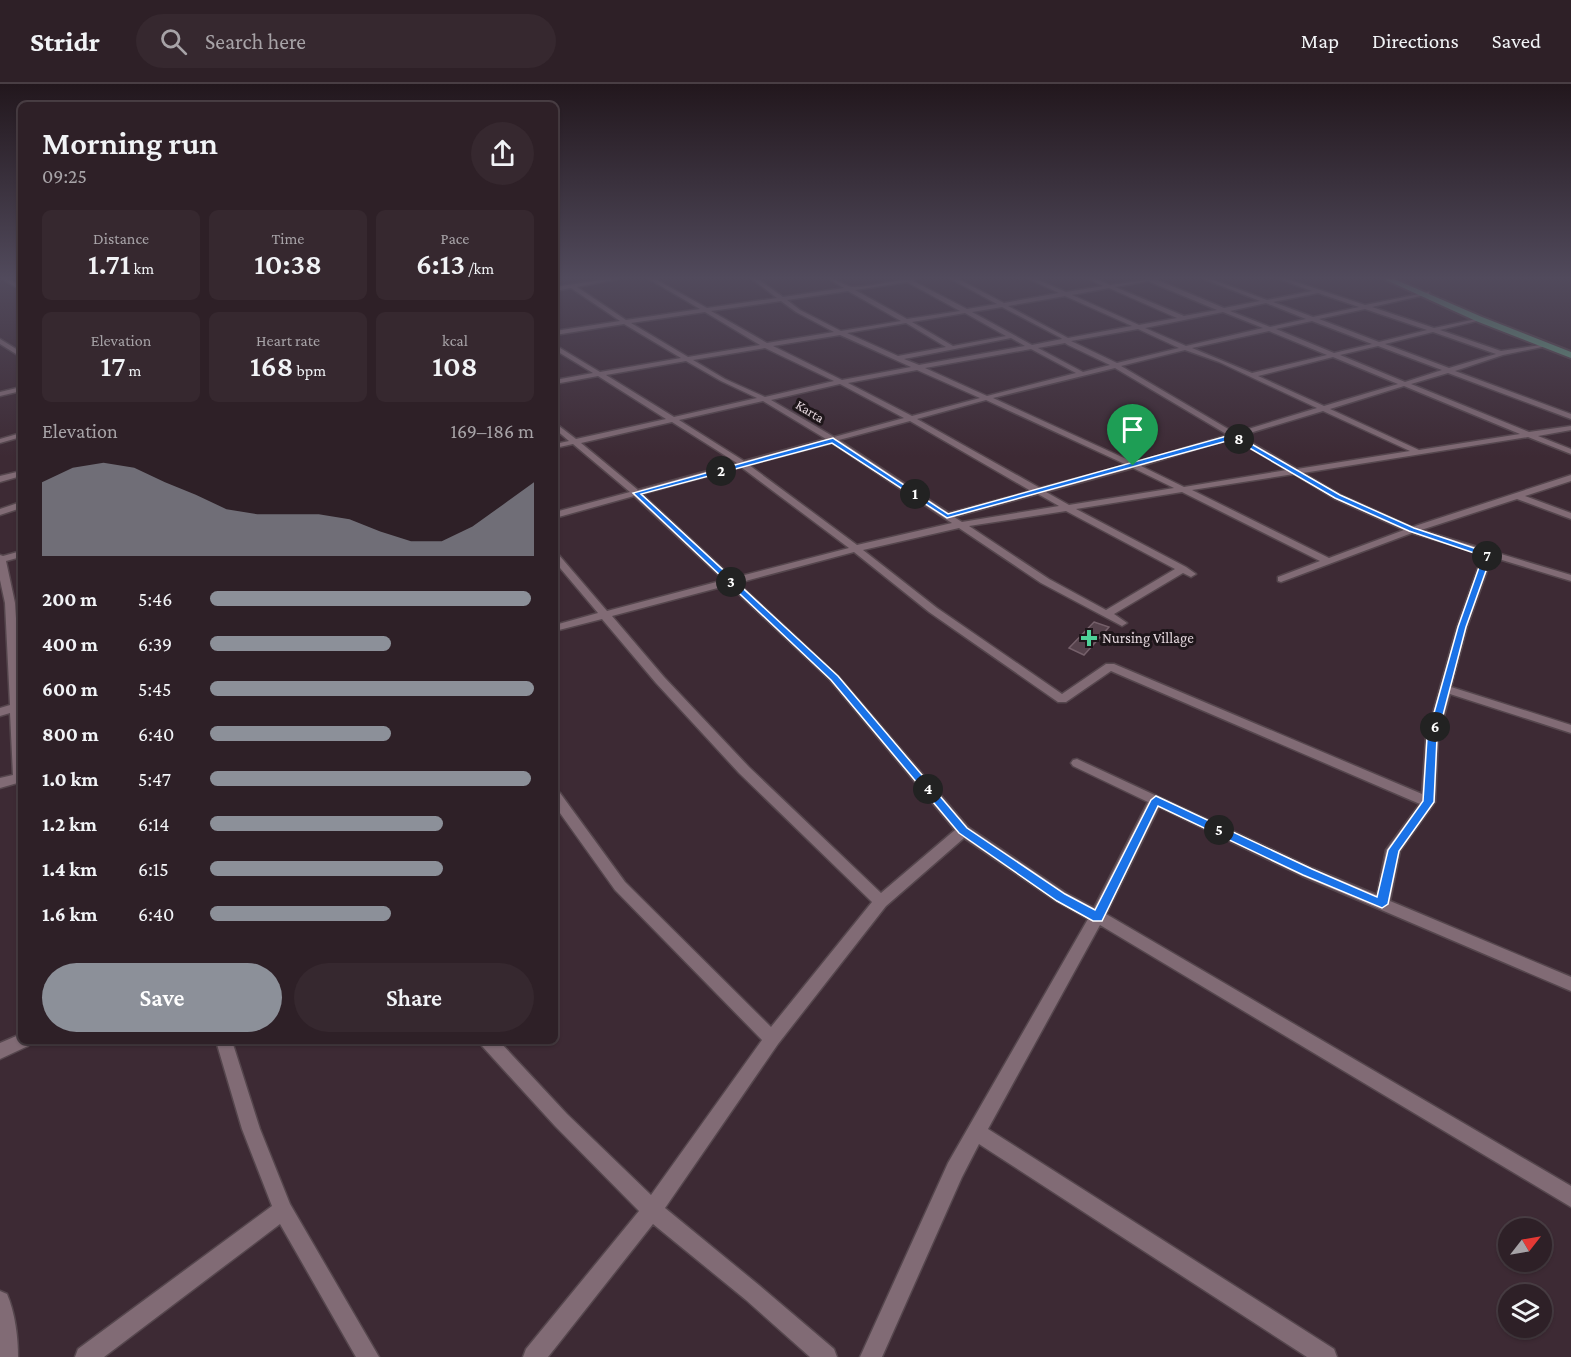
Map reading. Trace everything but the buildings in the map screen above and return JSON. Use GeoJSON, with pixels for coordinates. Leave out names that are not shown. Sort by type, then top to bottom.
{"type":"FeatureCollection","features":[{"type":"Feature","properties":{"kind":"highway"},"geometry":{"type":"LineString","coordinates":[[1528,338],[1571,354]]}},
{"type":"Feature","properties":{"kind":"highway"},"geometry":{"type":"LineString","coordinates":[[1533,338],[1571,354]]}},
{"type":"Feature","properties":{"kind":"street","name":"Karta"},"geometry":{"type":"LineString","coordinates":[[653,338],[723,380],[766,400],[833,440],[1045,581],[1122,623]]}},
{"type":"Feature","properties":{"kind":"street"},"geometry":{"type":"LineString","coordinates":[[754,338],[913,419],[1187,571],[1107,614]]}},
{"type":"Feature","properties":{"kind":"street"},"geometry":{"type":"LineString","coordinates":[[558,381],[803,338]]}},
{"type":"Feature","properties":{"kind":"street"},"geometry":{"type":"LineString","coordinates":[[854,338],[1133,466],[1328,561]]}},
{"type":"Feature","properties":{"kind":"street"},"geometry":{"type":"LineString","coordinates":[[936,338],[953,348]]}},
{"type":"Feature","properties":{"kind":"street"},"geometry":{"type":"LineString","coordinates":[[898,358],[1002,338]]}},
{"type":"Feature","properties":{"kind":"street"},"geometry":{"type":"LineString","coordinates":[[1018,338],[1082,374]]}},
{"type":"Feature","properties":{"kind":"street"},"geometry":{"type":"LineString","coordinates":[[1063,338],[1116,366],[1338,497],[1412,530],[1571,578]]}},
{"type":"Feature","properties":{"kind":"street"},"geometry":{"type":"LineString","coordinates":[[558,445],[840,382],[1075,338]]}},
{"type":"Feature","properties":{"kind":"street"},"geometry":{"type":"LineString","coordinates":[[1164,338],[1201,352],[1420,453]]}},
{"type":"Feature","properties":{"kind":"street"},"geometry":{"type":"LineString","coordinates":[[558,514],[986,398],[1227,338]]}},
{"type":"Feature","properties":{"kind":"street"},"geometry":{"type":"LineString","coordinates":[[1297,338],[1571,452]]}},
{"type":"Feature","properties":{"kind":"street"},"geometry":{"type":"LineString","coordinates":[[1366,338],[1571,417]]}},
{"type":"Feature","properties":{"kind":"street"},"geometry":{"type":"LineString","coordinates":[[1252,375],[1395,338]]}},
{"type":"Feature","properties":{"kind":"street"},"geometry":{"type":"LineString","coordinates":[[1458,338],[1501,353]]}},
{"type":"Feature","properties":{"kind":"street"},"geometry":{"type":"LineString","coordinates":[[0,341],[18,352]]}},
{"type":"Feature","properties":{"kind":"street"},"geometry":{"type":"LineString","coordinates":[[947,516],[1133,466],[1501,353],[1545,345]]}},
{"type":"Feature","properties":{"kind":"street"},"geometry":{"type":"LineString","coordinates":[[0,350],[12,347]]}},
{"type":"Feature","properties":{"kind":"street"},"geometry":{"type":"LineString","coordinates":[[558,349],[744,465],[933,610],[1062,699],[1110,666],[1428,802]]}},
{"type":"Feature","properties":{"kind":"street"},"geometry":{"type":"LineString","coordinates":[[0,394],[18,390]]}},
{"type":"Feature","properties":{"kind":"street"},"geometry":{"type":"LineString","coordinates":[[558,428],[636,493],[834,678],[963,831],[1061,897],[1571,1197]]}},
{"type":"Feature","properties":{"kind":"street"},"geometry":{"type":"LineString","coordinates":[[558,627],[732,584],[856,549],[958,525],[1571,428]]}},
{"type":"Feature","properties":{"kind":"street"},"geometry":{"type":"LineString","coordinates":[[0,441],[18,436]]}},
{"type":"Feature","properties":{"kind":"street"},"geometry":{"type":"LineString","coordinates":[[0,479],[18,474]]}},
{"type":"Feature","properties":{"kind":"street"},"geometry":{"type":"LineString","coordinates":[[1281,579],[1412,530],[1571,478]]}},
{"type":"Feature","properties":{"kind":"street"},"geometry":{"type":"LineString","coordinates":[[1515,495],[1571,516]]}},
{"type":"Feature","properties":{"kind":"street"},"geometry":{"type":"LineString","coordinates":[[0,512],[18,507]]}},
{"type":"Feature","properties":{"kind":"street"},"geometry":{"type":"LineString","coordinates":[[1382,904],[1394,850],[1428,802],[1432,738],[1462,627],[1488,554]]}},
{"type":"Feature","properties":{"kind":"street"},"geometry":{"type":"LineString","coordinates":[[18,555],[0,559],[17,644],[18,675]]}},
{"type":"Feature","properties":{"kind":"street"},"geometry":{"type":"LineString","coordinates":[[558,559],[660,680],[744,770],[880,902]]}},
{"type":"Feature","properties":{"kind":"street"},"geometry":{"type":"LineString","coordinates":[[0,649],[17,644]]}},
{"type":"Feature","properties":{"kind":"street"},"geometry":{"type":"LineString","coordinates":[[1445,689],[1571,729]]}},
{"type":"Feature","properties":{"kind":"street"},"geometry":{"type":"LineString","coordinates":[[0,712],[18,706]]}},
{"type":"Feature","properties":{"kind":"street"},"geometry":{"type":"LineString","coordinates":[[1077,763],[1307,872],[1571,984]]}},
{"type":"Feature","properties":{"kind":"street"},"geometry":{"type":"LineString","coordinates":[[0,783],[18,778]]}},
{"type":"Feature","properties":{"kind":"street"},"geometry":{"type":"LineString","coordinates":[[558,800],[620,886],[772,1039]]}},
{"type":"Feature","properties":{"kind":"street"},"geometry":{"type":"LineString","coordinates":[[871,1357],[955,1170],[1097,917],[1156,800]]}},
{"type":"Feature","properties":{"kind":"street"},"geometry":{"type":"LineString","coordinates":[[534,1357],[652,1210],[772,1039],[880,902],[963,831]]}},
{"type":"Feature","properties":{"kind":"street"},"geometry":{"type":"LineString","coordinates":[[0,1051],[18,1043]]}},
{"type":"Feature","properties":{"kind":"street"},"geometry":{"type":"LineString","coordinates":[[225,1044],[251,1129],[283,1210],[368,1357]]}},
{"type":"Feature","properties":{"kind":"street"},"geometry":{"type":"LineString","coordinates":[[491,1044],[561,1120],[652,1210],[826,1357]]}},
{"type":"Feature","properties":{"kind":"street"},"geometry":{"type":"LineString","coordinates":[[977,1132],[1326,1357]]}},
{"type":"Feature","properties":{"kind":"street"},"geometry":{"type":"LineString","coordinates":[[86,1357],[283,1210]]}},
{"type":"Feature","properties":{"kind":"street"},"geometry":{"type":"LineString","coordinates":[[0,1301],[7,1342],[7,1357]]}},
{"type":"Feature","properties":{"kind":"place","name":"Nursing Village"},"geometry":{"type":"Point","coordinates":[1089,638]}},
{"type":"Feature","properties":{"kind":"route"},"geometry":{"type":"LineString","coordinates":[[1234,436],[1338,497],[1412,530],[1488,554],[1462,627],[1432,738],[1428,802],[1394,850],[1382,904],[1307,872],[1156,800],[1097,917],[1061,897],[963,831],[834,678],[636,493],[833,440],[947,516],[1133,466],[1234,436]]}}]}
